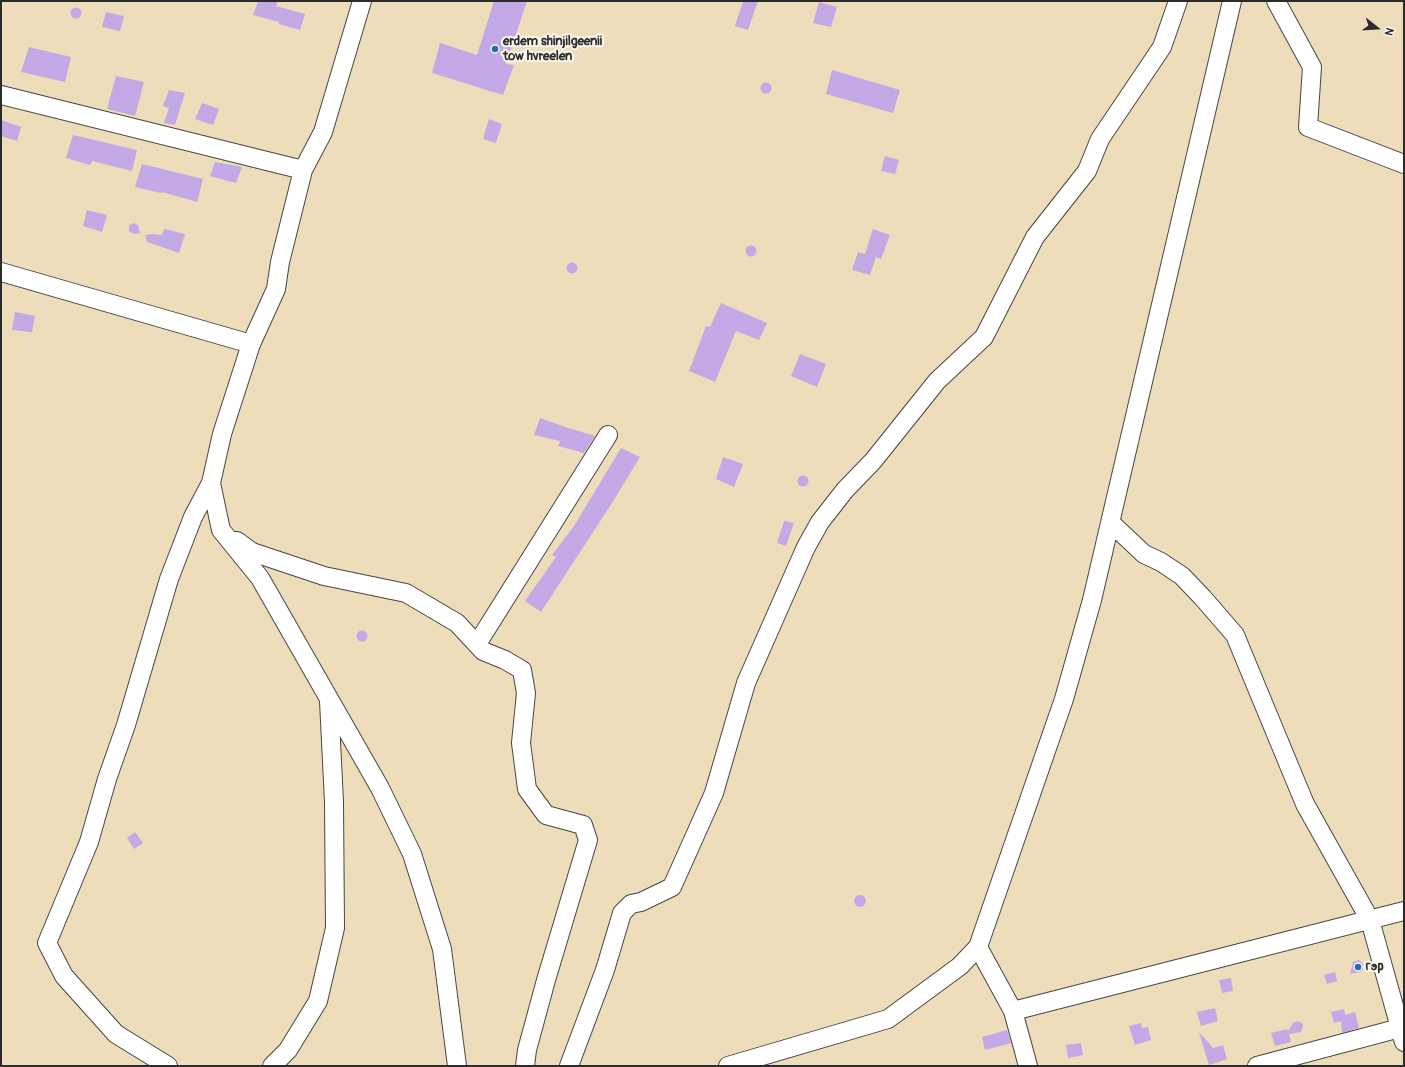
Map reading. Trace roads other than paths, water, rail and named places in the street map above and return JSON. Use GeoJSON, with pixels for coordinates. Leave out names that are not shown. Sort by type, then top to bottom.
{"type":"FeatureCollection","features":[{"type":"Feature","properties":{"kind":"street"},"geometry":{"type":"LineString","coordinates":[[168,1066],[116,1034],[64,976],[46,944],[89,842],[106,779],[126,725],[169,579],[193,516],[211,484],[222,434],[251,344],[276,289],[280,262],[304,170],[323,132],[362,1]]}},
{"type":"Feature","properties":{"kind":"street"},"geometry":{"type":"LineString","coordinates":[[569,1066],[605,970],[622,913],[631,904],[641,902],[672,887],[714,793],[746,683],[806,547],[820,522],[845,490],[873,461],[937,381],[984,337],[1035,237],[1087,171],[1100,139],[1162,47],[1178,1]]}},
{"type":"Feature","properties":{"kind":"street"},"geometry":{"type":"LineString","coordinates":[[728,1066],[888,1018],[960,966],[978,947],[1064,699],[1092,600],[1232,1]]}},
{"type":"Feature","properties":{"kind":"street"},"geometry":{"type":"LineString","coordinates":[[1276,1],[1312,67],[1308,127],[1404,164]]}},
{"type":"Feature","properties":{"kind":"street"},"geometry":{"type":"LineString","coordinates":[[1,95],[304,170]]}},
{"type":"Feature","properties":{"kind":"street"},"geometry":{"type":"LineString","coordinates":[[1,272],[251,344]]}},
{"type":"Feature","properties":{"kind":"street"},"geometry":{"type":"LineString","coordinates":[[477,644],[608,435]]}},
{"type":"Feature","properties":{"kind":"street"},"geometry":{"type":"LineString","coordinates":[[211,484],[222,530],[260,578],[329,696],[380,788],[412,854],[442,949],[457,1066]]}},
{"type":"Feature","properties":{"kind":"street"},"geometry":{"type":"LineString","coordinates":[[1111,523],[1144,554],[1161,562],[1182,576],[1235,635],[1305,804],[1370,920],[1403,1032],[1257,1066]]}},
{"type":"Feature","properties":{"kind":"street"},"geometry":{"type":"LineString","coordinates":[[222,530],[252,552],[324,576],[406,593],[457,622],[483,651],[505,660],[522,670],[526,693],[521,743],[527,789],[546,815],[583,825],[588,840],[546,980],[527,1050],[526,1066]]}},
{"type":"Feature","properties":{"kind":"street"},"geometry":{"type":"LineString","coordinates":[[272,1066],[288,1050],[318,1000],[336,928],[334,802],[329,696]]}},
{"type":"Feature","properties":{"kind":"street"},"geometry":{"type":"LineString","coordinates":[[1013,1012],[1404,911]]}},
{"type":"Feature","properties":{"kind":"street"},"geometry":{"type":"LineString","coordinates":[[978,947],[1013,1012],[1028,1066]]}},
{"type":"Feature","properties":{"kind":"place","name":"erdem shinjilgeenii tow hvreelen"},"geometry":{"type":"Point","coordinates":[495,49]}},
{"type":"Feature","properties":{"kind":"place","name":"гэр"},"geometry":{"type":"Point","coordinates":[1358,967]}}]}
